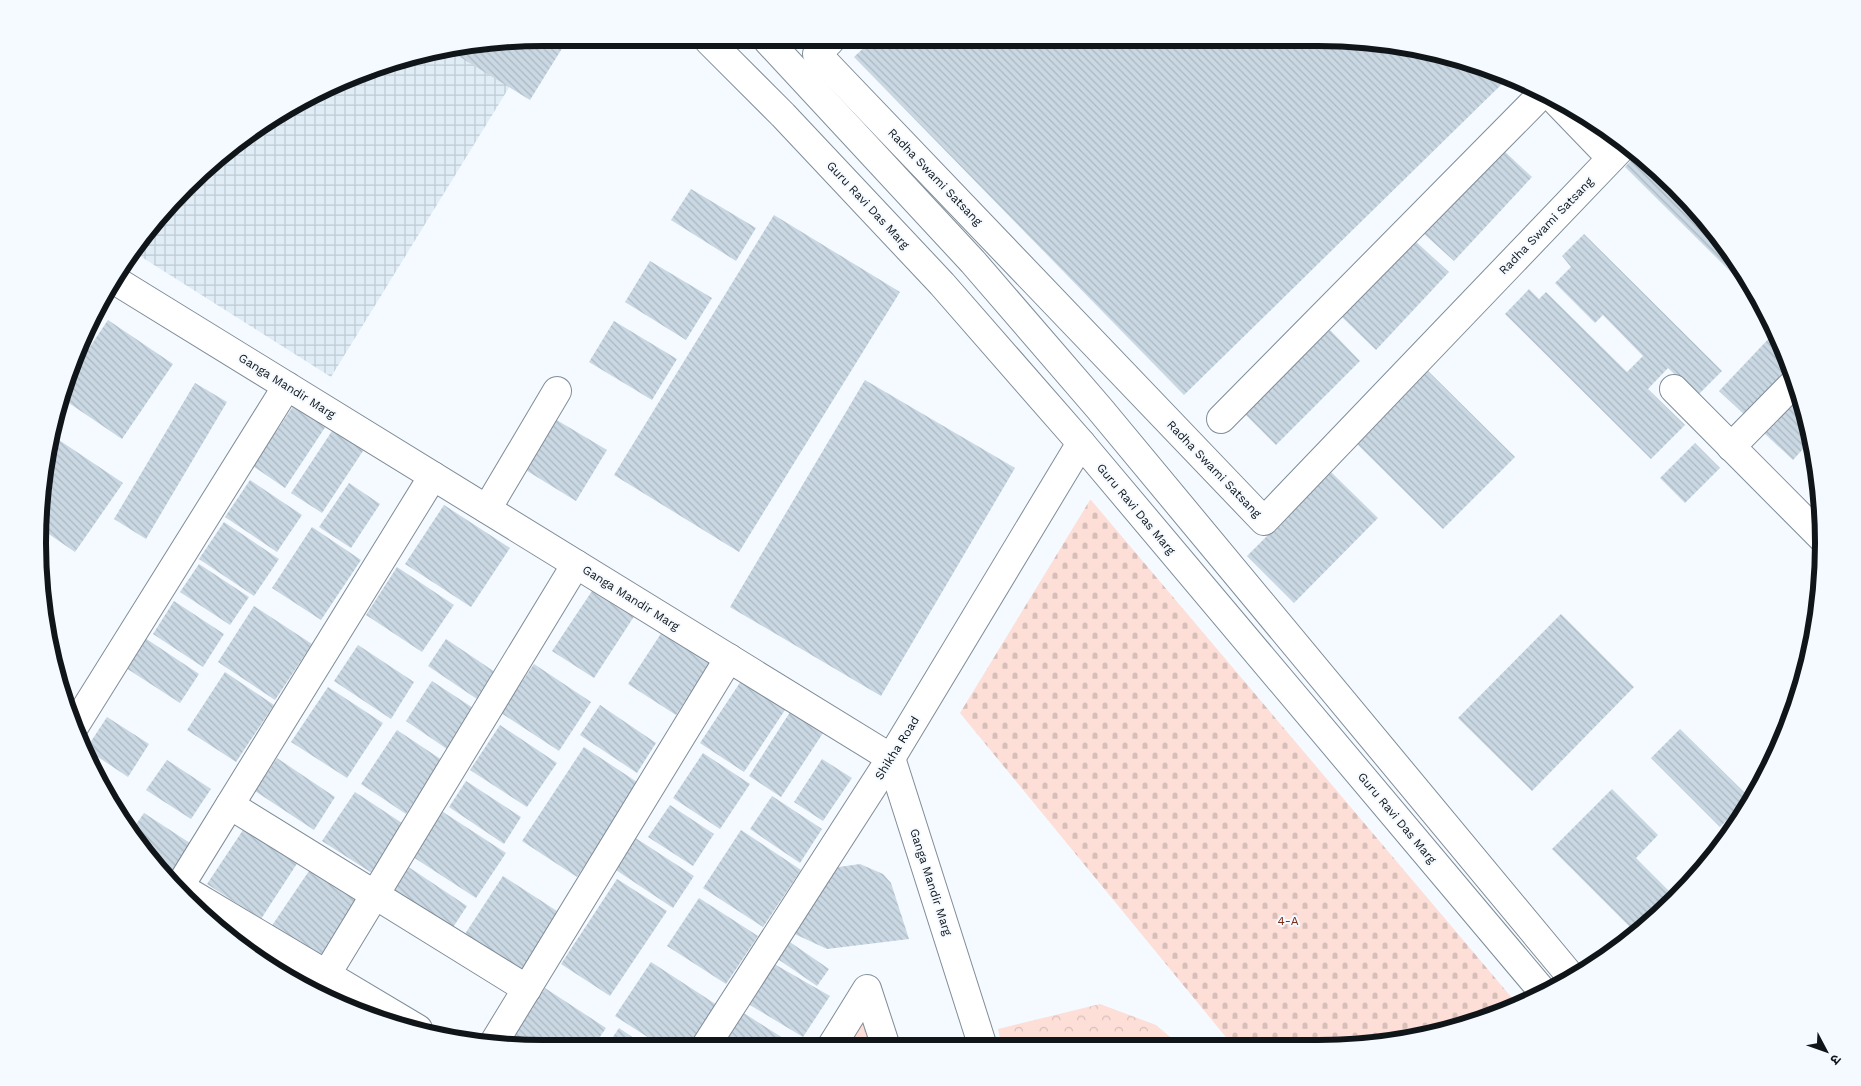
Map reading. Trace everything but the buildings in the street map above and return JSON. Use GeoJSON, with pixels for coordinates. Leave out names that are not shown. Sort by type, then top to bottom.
{"type":"FeatureCollection","features":[{"type":"Feature","properties":{"kind":"street","name":"Guru Ravi Das Marg"},"geometry":{"type":"LineString","coordinates":[[714,46],[783,115],[942,284],[1080,443],[1540,988]]}},
{"type":"Feature","properties":{"kind":"street"},"geometry":{"type":"LineString","coordinates":[[773,46],[973,262],[1093,401],[1567,972]]}},
{"type":"Feature","properties":{"kind":"street"},"geometry":{"type":"LineString","coordinates":[[783,115],[811,86],[830,53]]}},
{"type":"Feature","properties":{"kind":"street","name":"Radha Swami Satsang"},"geometry":{"type":"LineString","coordinates":[[830,53],[1264,521],[1618,151]]}},
{"type":"Feature","properties":{"kind":"street"},"geometry":{"type":"LineString","coordinates":[[1222,419],[1539,97]]}},
{"type":"Feature","properties":{"kind":"street"},"geometry":{"type":"LineString","coordinates":[[1585,125],[1618,151]]}},
{"type":"Feature","properties":{"kind":"street","name":"Ganga Mandir Marg"},"geometry":{"type":"LineString","coordinates":[[120,283],[891,758],[981,1040]]}},
{"type":"Feature","properties":{"kind":"street"},"geometry":{"type":"LineString","coordinates":[[79,719],[287,386]]}},
{"type":"Feature","properties":{"kind":"street"},"geometry":{"type":"LineString","coordinates":[[1731,447],[1789,388]]}},
{"type":"Feature","properties":{"kind":"street"},"geometry":{"type":"LineString","coordinates":[[1674,389],[1815,531]]}},
{"type":"Feature","properties":{"kind":"street"},"geometry":{"type":"LineString","coordinates":[[487,509],[557,391]]}},
{"type":"Feature","properties":{"kind":"street","name":"Shikha Road"},"geometry":{"type":"LineString","coordinates":[[710,1040],[891,758],[1080,443]]}},
{"type":"Feature","properties":{"kind":"street"},"geometry":{"type":"LineString","coordinates":[[182,883],[433,476]]}},
{"type":"Feature","properties":{"kind":"street"},"geometry":{"type":"LineString","coordinates":[[322,982],[576,564]]}},
{"type":"Feature","properties":{"kind":"street"},"geometry":{"type":"LineString","coordinates":[[497,1038],[729,658]]}},
{"type":"Feature","properties":{"kind":"street"},"geometry":{"type":"LineString","coordinates":[[230,805],[527,989]]}},
{"type":"Feature","properties":{"kind":"street"},"geometry":{"type":"LineString","coordinates":[[201,902],[322,982],[390,1015]]}},
{"type":"Feature","properties":{"kind":"street"},"geometry":{"type":"LineString","coordinates":[[835,1040],[867,988],[884,1040]]}},
{"type":"Feature","properties":{"kind":"shaded area"},"geometry":{"type":"Polygon","coordinates":[[[534,46],[331,377],[139,255],[170,215],[215,170],[267,130],[323,97],[353,84],[414,63],[478,50],[534,46]]]}},
{"type":"Feature","properties":{"kind":"green space","name":"4-A"},"geometry":{"type":"Polygon","coordinates":[[[1091,500],[1513,1000],[1447,1023],[1383,1036],[1318,1040],[1228,1040],[960,713],[1091,500]]]}},
{"type":"Feature","properties":{"kind":"green space"},"geometry":{"type":"Polygon","coordinates":[[[1100,1004],[1156,1025],[1174,1040],[1000,1040],[998,1029],[1100,1004]]]}},
{"type":"Feature","properties":{"kind":"green space"},"geometry":{"type":"Polygon","coordinates":[[[862,1012],[868,1040],[845,1040],[862,1012]]]}}]}
